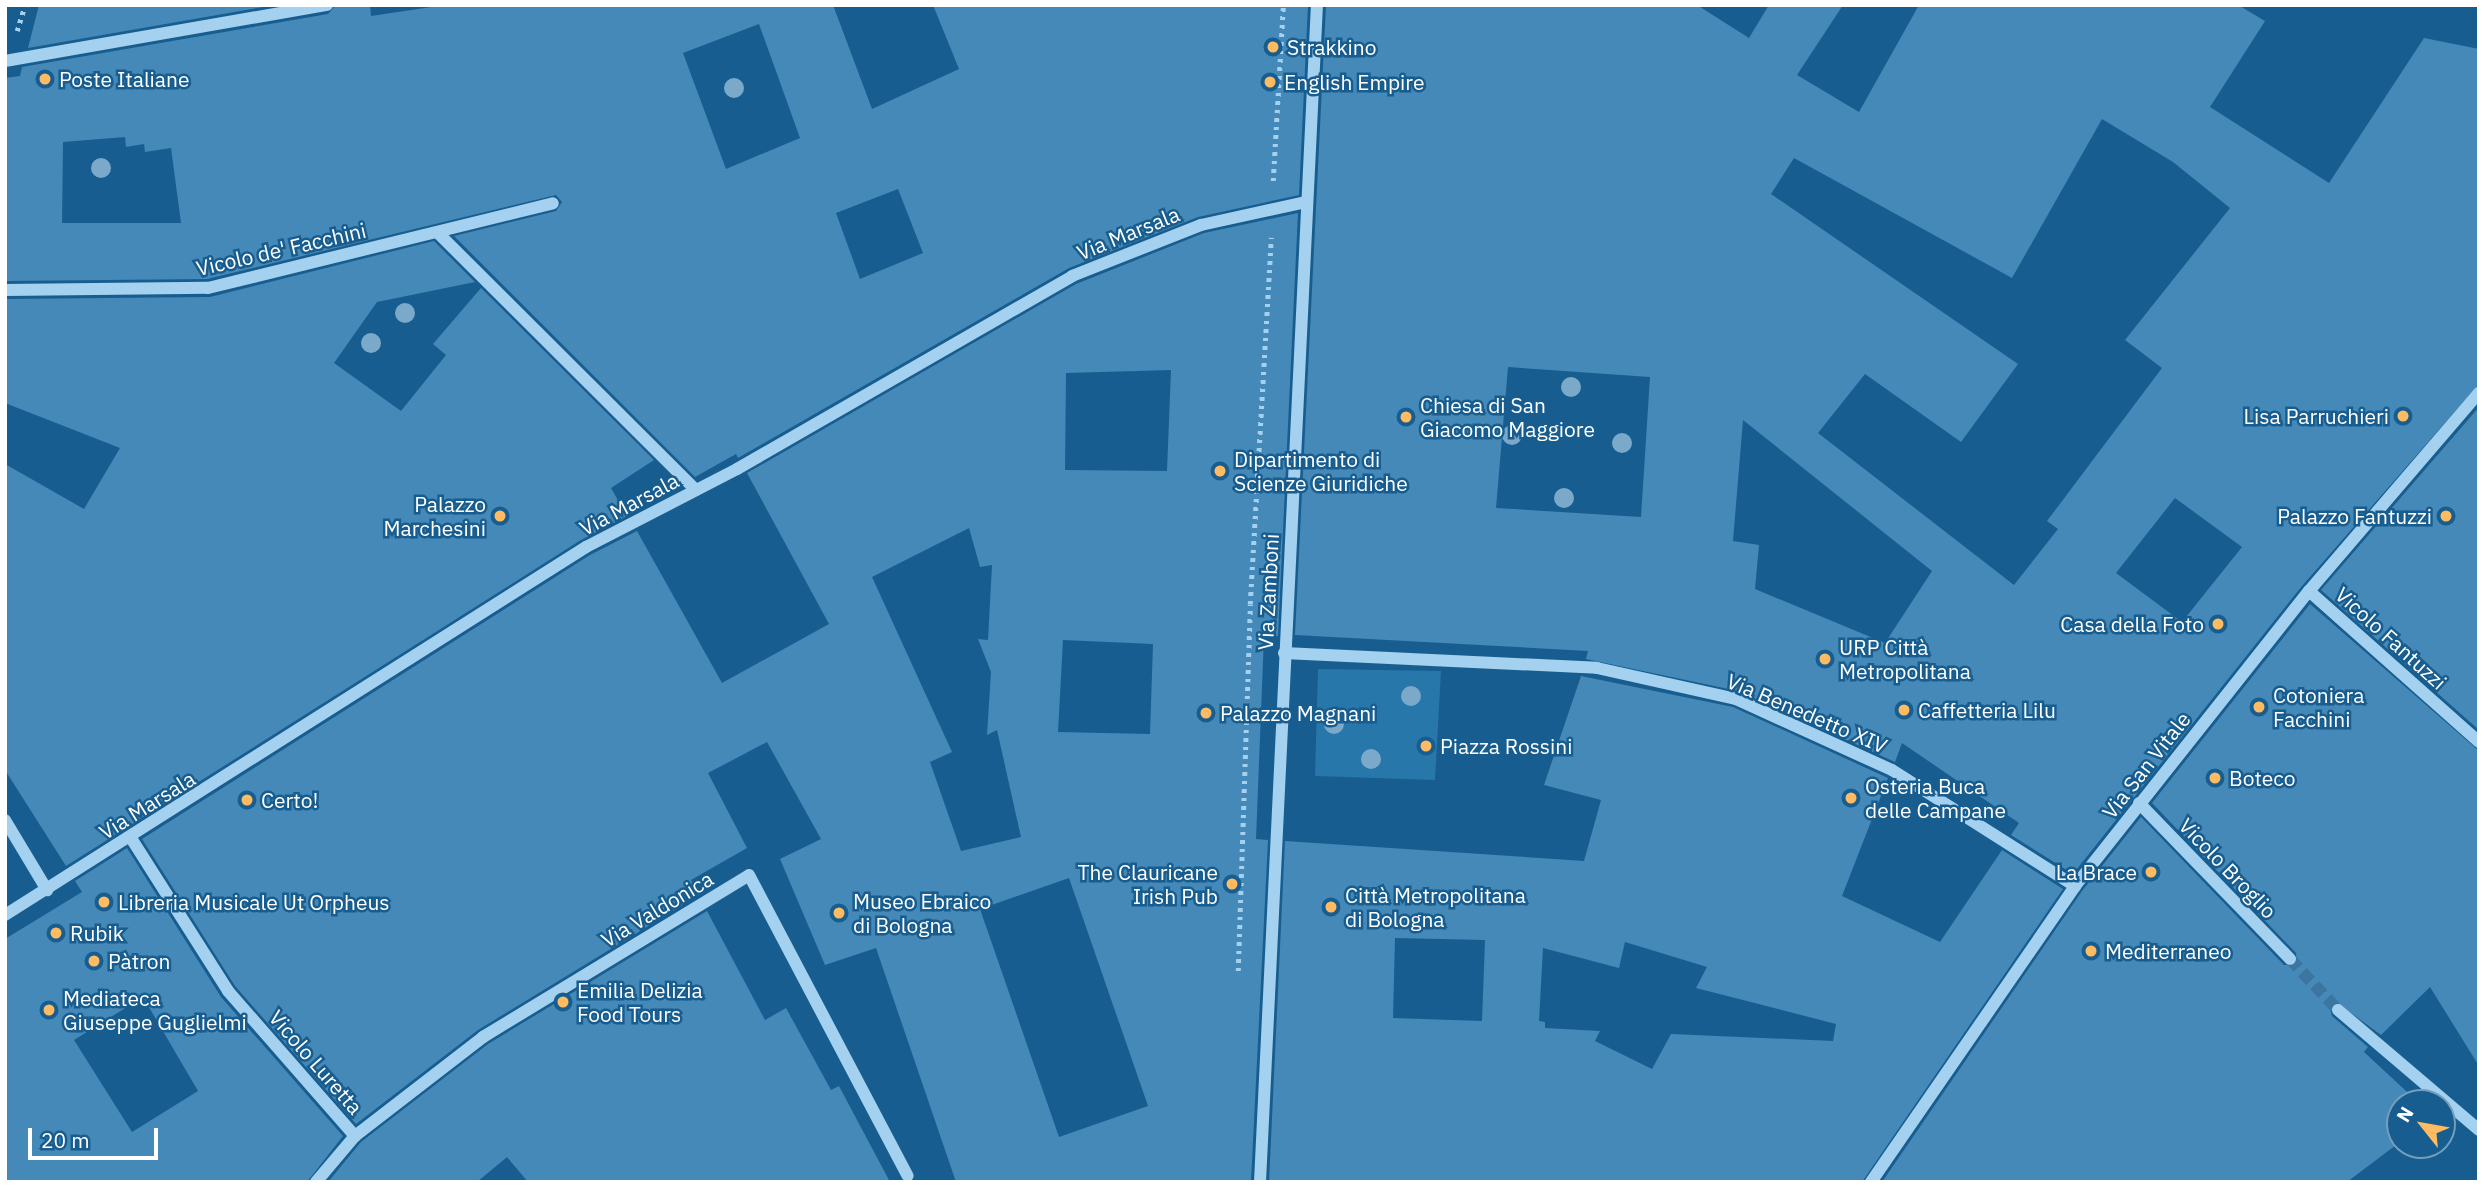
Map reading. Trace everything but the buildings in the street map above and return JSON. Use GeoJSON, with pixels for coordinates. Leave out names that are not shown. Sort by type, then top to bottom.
{"type":"FeatureCollection","features":[{"type":"Feature","properties":{"kind":"street"},"geometry":{"type":"LineString","coordinates":[[5,61],[327,5]]}},
{"type":"Feature","properties":{"kind":"street","name":"Via Zamboni"},"geometry":{"type":"LineString","coordinates":[[1260,1182],[1317,5]]}},
{"type":"Feature","properties":{"kind":"street","name":"Via Marsala"},"geometry":{"type":"LineString","coordinates":[[5,915],[131,838],[586,547],[696,490],[1072,276],[1201,225],[1306,202]]}},
{"type":"Feature","properties":{"kind":"street","name":"Vicolo de' Facchini"},"geometry":{"type":"LineString","coordinates":[[5,290],[208,288],[553,203]]}},
{"type":"Feature","properties":{"kind":"street"},"geometry":{"type":"LineString","coordinates":[[438,233],[696,490]]}},
{"type":"Feature","properties":{"kind":"street","name":"Via San Vitale"},"geometry":{"type":"LineString","coordinates":[[1871,1182],[2075,886],[2309,591],[2479,393]]}},
{"type":"Feature","properties":{"kind":"street","name":"Vicolo Fantuzzi"},"geometry":{"type":"LineString","coordinates":[[2309,591],[2479,742]]}},
{"type":"Feature","properties":{"kind":"street","name":"Via Benedetto XIV"},"geometry":{"type":"LineString","coordinates":[[1284,653],[1597,668],[1736,699],[1892,770],[2075,886]]}},
{"type":"Feature","properties":{"kind":"street","name":"Vicolo Broglio"},"geometry":{"type":"LineString","coordinates":[[2139,803],[2290,959]]}},
{"type":"Feature","properties":{"kind":"street"},"geometry":{"type":"LineString","coordinates":[[5,820],[47,890]]}},
{"type":"Feature","properties":{"kind":"street","name":"Vicolo Luretta"},"geometry":{"type":"LineString","coordinates":[[131,838],[228,991],[355,1136]]}},
{"type":"Feature","properties":{"kind":"street","name":"Via Valdonica"},"geometry":{"type":"LineString","coordinates":[[316,1182],[355,1136],[483,1037],[749,875],[908,1176]]}},
{"type":"Feature","properties":{"kind":"street"},"geometry":{"type":"LineString","coordinates":[[2338,1010],[2479,1130]]}},
{"type":"Feature","properties":{"kind":"path"},"geometry":{"type":"LineString","coordinates":[[1272,186],[1283,5]]}},
{"type":"Feature","properties":{"kind":"path"},"geometry":{"type":"LineString","coordinates":[[1238,978],[1250,604],[1271,242]]}},
{"type":"Feature","properties":{"kind":"shaded area"},"geometry":{"type":"Polygon","coordinates":[[[1318,669],[1441,671],[1435,780],[1315,776],[1318,669]]]}},
{"type":"Feature","properties":{"kind":"tunnel"},"geometry":{"type":"LineString","coordinates":[[2290,959],[2338,1010]]}},
{"type":"Feature","properties":{"kind":"place","name":"Strakkino"},"geometry":{"type":"Point","coordinates":[1273,47]}},
{"type":"Feature","properties":{"kind":"place","name":"Poste Italiane"},"geometry":{"type":"Point","coordinates":[45,79]}},
{"type":"Feature","properties":{"kind":"place","name":"English Empire"},"geometry":{"type":"Point","coordinates":[1270,82]}},
{"type":"Feature","properties":{"kind":"place","name":"Lisa Parruchieri"},"geometry":{"type":"Point","coordinates":[2403,416]}},
{"type":"Feature","properties":{"kind":"place","name":"Chiesa di San Giacomo Maggiore"},"geometry":{"type":"Point","coordinates":[1406,417]}},
{"type":"Feature","properties":{"kind":"place","name":"Dipartimento di Scienze Giuridiche"},"geometry":{"type":"Point","coordinates":[1220,471]}},
{"type":"Feature","properties":{"kind":"place","name":"Palazzo Marchesini"},"geometry":{"type":"Point","coordinates":[500,516]}},
{"type":"Feature","properties":{"kind":"place","name":"Palazzo Fantuzzi"},"geometry":{"type":"Point","coordinates":[2446,516]}},
{"type":"Feature","properties":{"kind":"place","name":"Casa della Foto"},"geometry":{"type":"Point","coordinates":[2218,624]}},
{"type":"Feature","properties":{"kind":"place","name":"URP Città Metropolitana"},"geometry":{"type":"Point","coordinates":[1825,659]}},
{"type":"Feature","properties":{"kind":"place","name":"Cotoniera Facchini"},"geometry":{"type":"Point","coordinates":[2259,707]}},
{"type":"Feature","properties":{"kind":"place","name":"Caffetteria Lilu"},"geometry":{"type":"Point","coordinates":[1904,710]}},
{"type":"Feature","properties":{"kind":"place","name":"Palazzo Magnani"},"geometry":{"type":"Point","coordinates":[1206,713]}},
{"type":"Feature","properties":{"kind":"place","name":"Piazza Rossini"},"geometry":{"type":"Point","coordinates":[1426,746]}},
{"type":"Feature","properties":{"kind":"place","name":"Boteco"},"geometry":{"type":"Point","coordinates":[2215,778]}},
{"type":"Feature","properties":{"kind":"place","name":"Osteria Buca delle Campane"},"geometry":{"type":"Point","coordinates":[1851,798]}},
{"type":"Feature","properties":{"kind":"place","name":"Certo!"},"geometry":{"type":"Point","coordinates":[247,800]}},
{"type":"Feature","properties":{"kind":"place","name":"La Brace"},"geometry":{"type":"Point","coordinates":[2151,872]}},
{"type":"Feature","properties":{"kind":"place","name":"The Clauricane Irish Pub"},"geometry":{"type":"Point","coordinates":[1232,884]}},
{"type":"Feature","properties":{"kind":"place","name":"Libreria Musicale Ut Orpheus"},"geometry":{"type":"Point","coordinates":[104,902]}},
{"type":"Feature","properties":{"kind":"place","name":"Città Metropolitana di Bologna"},"geometry":{"type":"Point","coordinates":[1331,907]}},
{"type":"Feature","properties":{"kind":"place","name":"Museo Ebraico di Bologna"},"geometry":{"type":"Point","coordinates":[839,913]}},
{"type":"Feature","properties":{"kind":"place","name":"Rubik"},"geometry":{"type":"Point","coordinates":[56,933]}},
{"type":"Feature","properties":{"kind":"place","name":"Mediterraneo"},"geometry":{"type":"Point","coordinates":[2091,951]}},
{"type":"Feature","properties":{"kind":"place","name":"Pàtron"},"geometry":{"type":"Point","coordinates":[94,961]}},
{"type":"Feature","properties":{"kind":"place","name":"Emilia Delizia Food Tours"},"geometry":{"type":"Point","coordinates":[563,1002]}},
{"type":"Feature","properties":{"kind":"place","name":"Mediateca Giuseppe Guglielmi"},"geometry":{"type":"Point","coordinates":[49,1010]}}]}
